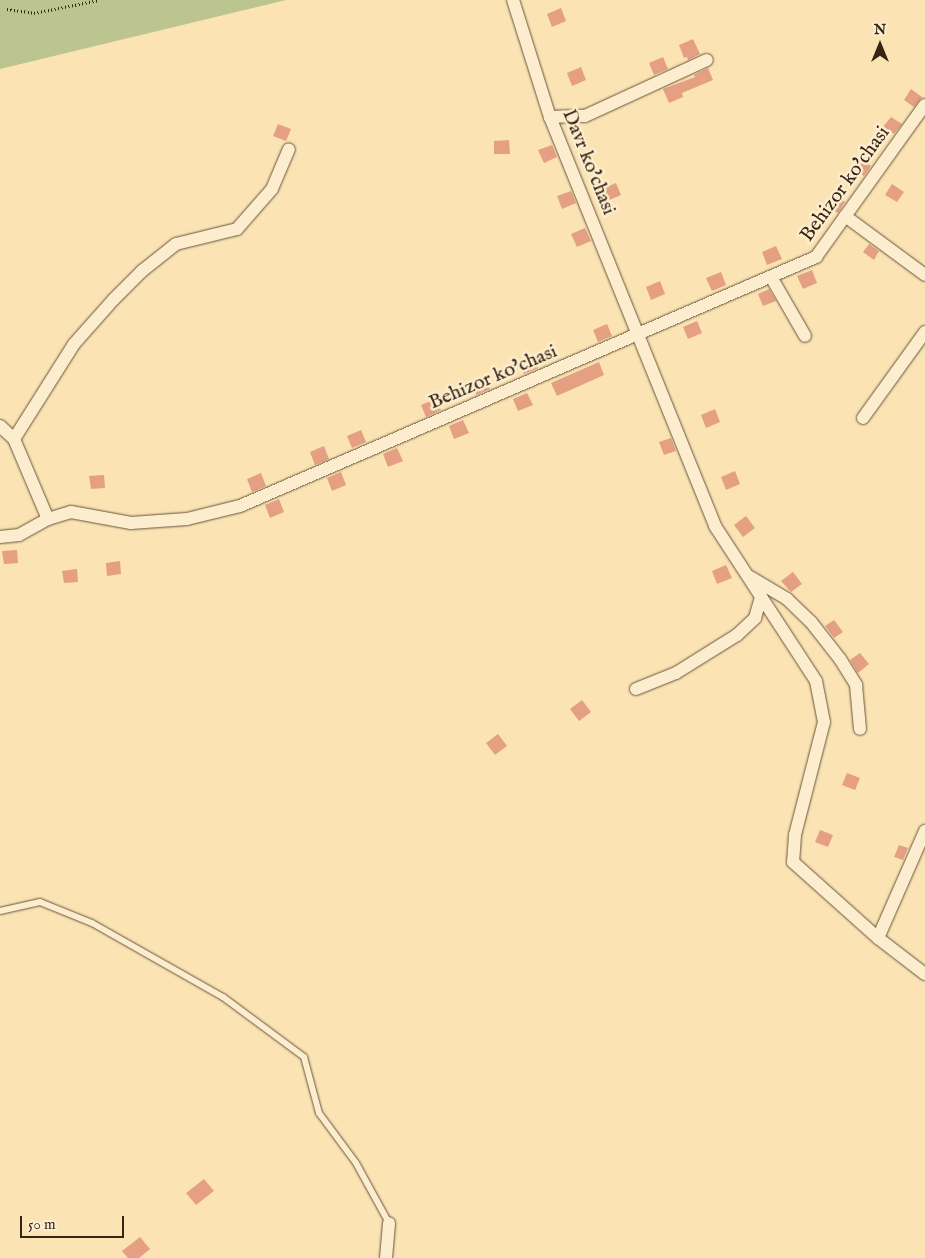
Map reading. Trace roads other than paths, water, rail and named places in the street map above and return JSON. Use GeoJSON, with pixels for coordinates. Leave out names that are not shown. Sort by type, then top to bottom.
{"type":"FeatureCollection","features":[{"type":"Feature","properties":{"kind":"street","name":"Davr ko'chasi"},"geometry":{"type":"LineString","coordinates":[[513,0],[550,117],[715,526],[816,680],[824,722],[795,835],[793,862],[878,938]]}},
{"type":"Feature","properties":{"kind":"street"},"geometry":{"type":"LineString","coordinates":[[550,117],[585,116],[707,60]]}},
{"type":"Feature","properties":{"kind":"street","name":"Behizor ko'chasi"},"geometry":{"type":"LineString","coordinates":[[0,537],[19,535],[48,519],[71,512],[131,522],[187,519],[240,506],[816,257],[925,104]]}},
{"type":"Feature","properties":{"kind":"street"},"geometry":{"type":"LineString","coordinates":[[14,439],[74,344],[114,299],[142,271],[176,244],[237,228],[272,188],[290,148]]}},
{"type":"Feature","properties":{"kind":"street"},"geometry":{"type":"LineString","coordinates":[[846,216],[925,275]]}},
{"type":"Feature","properties":{"kind":"street"},"geometry":{"type":"LineString","coordinates":[[771,277],[805,336]]}},
{"type":"Feature","properties":{"kind":"street"},"geometry":{"type":"LineString","coordinates":[[863,418],[925,332]]}},
{"type":"Feature","properties":{"kind":"street"},"geometry":{"type":"LineString","coordinates":[[0,426],[14,439],[48,519]]}},
{"type":"Feature","properties":{"kind":"street"},"geometry":{"type":"LineString","coordinates":[[748,576],[787,599],[811,622],[840,659],[856,685],[860,729]]}},
{"type":"Feature","properties":{"kind":"street"},"geometry":{"type":"LineString","coordinates":[[636,689],[676,673],[737,635],[755,618],[761,597]]}},
{"type":"Feature","properties":{"kind":"street"},"geometry":{"type":"LineString","coordinates":[[925,831],[878,938],[925,974]]}},
{"type":"Feature","properties":{"kind":"street"},"geometry":{"type":"LineString","coordinates":[[386,1258],[389,1223]]}},
{"type":"Feature","properties":{"kind":"lane"},"geometry":{"type":"LineString","coordinates":[[0,911],[40,902],[92,924],[223,997],[304,1057],[319,1113],[356,1163],[389,1223]]}}]}
